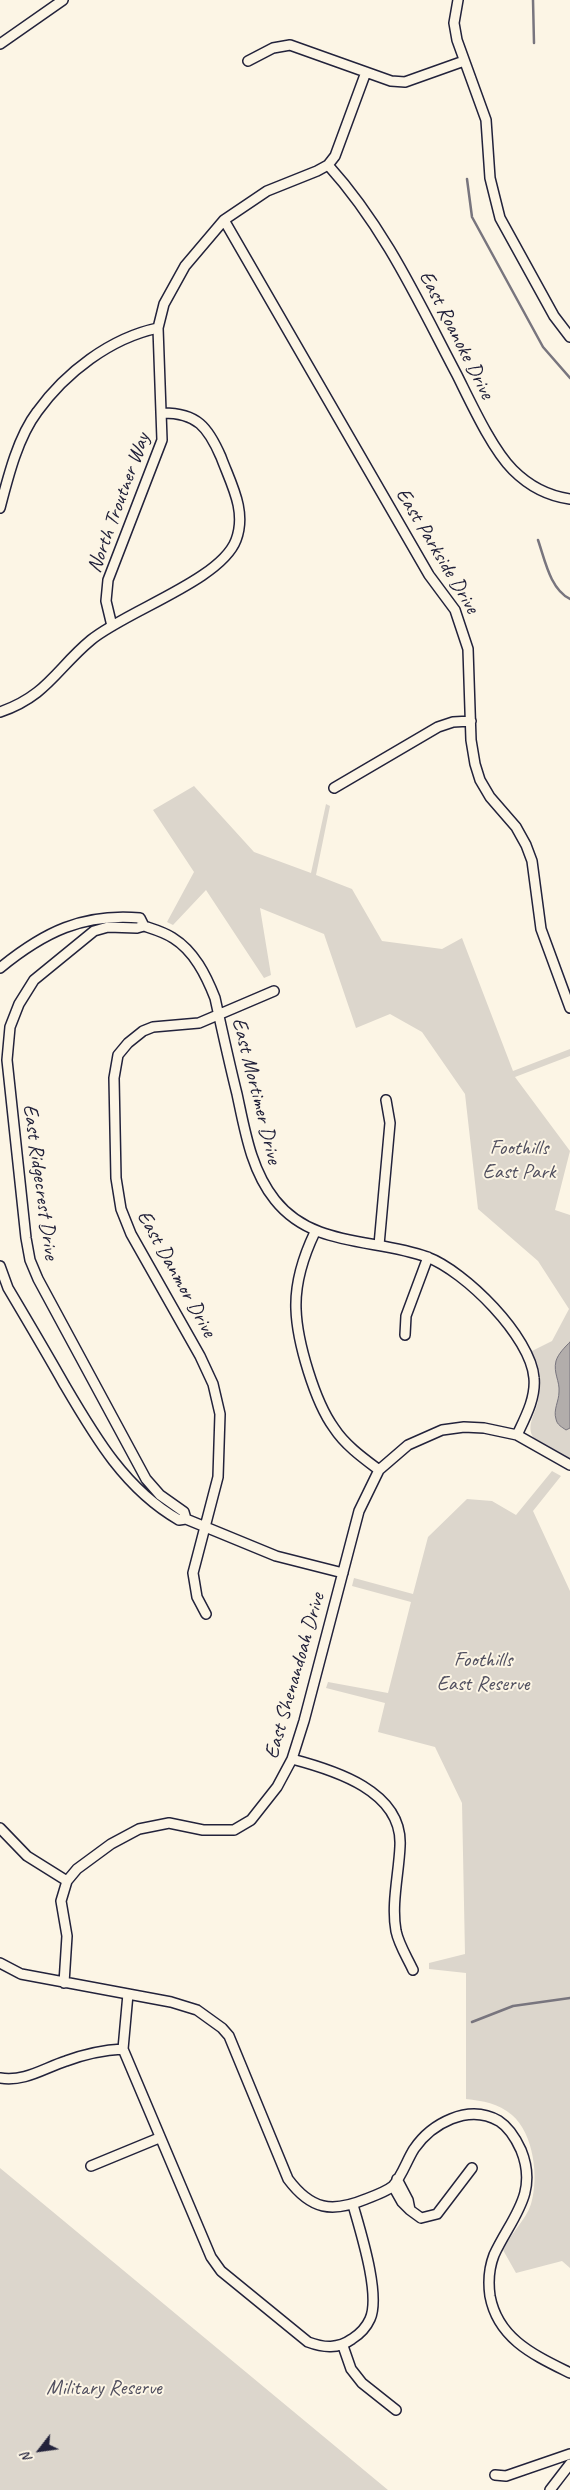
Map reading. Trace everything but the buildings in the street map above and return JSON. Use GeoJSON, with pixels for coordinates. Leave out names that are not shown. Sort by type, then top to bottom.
{"type":"FeatureCollection","features":[{"type":"Feature","properties":{"kind":"street"},"geometry":{"type":"LineString","coordinates":[[0,44],[63,0]]}},
{"type":"Feature","properties":{"kind":"street"},"geometry":{"type":"LineString","coordinates":[[458,0],[454,23],[457,40],[486,122],[490,178],[500,218],[554,316],[570,337]]}},
{"type":"Feature","properties":{"kind":"street"},"geometry":{"type":"LineString","coordinates":[[248,61],[273,48],[290,45],[391,81],[405,82],[464,61]]}},
{"type":"Feature","properties":{"kind":"street"},"geometry":{"type":"LineString","coordinates":[[328,165],[336,156],[366,72]]}},
{"type":"Feature","properties":{"kind":"street","name":"North Troutner Way"},"geometry":{"type":"LineString","coordinates":[[112,626],[106,601],[108,580],[159,450],[164,430],[158,328],[164,304],[184,266],[224,220],[267,191],[318,171],[328,165]]}},
{"type":"Feature","properties":{"kind":"street","name":"East Roanoke Drive"},"geometry":{"type":"LineString","coordinates":[[328,165],[352,191],[387,242],[468,398],[512,470],[527,482],[556,497],[570,499]]}},
{"type":"Feature","properties":{"kind":"street","name":"East Parkside Drive"},"geometry":{"type":"LineString","coordinates":[[224,220],[429,575],[455,610],[468,650],[475,764],[480,780],[490,797],[516,827],[526,844],[532,861],[541,929],[570,1008]]}},
{"type":"Feature","properties":{"kind":"street"},"geometry":{"type":"LineString","coordinates":[[0,508],[12,462],[36,412],[78,367],[122,341],[158,328]]}},
{"type":"Feature","properties":{"kind":"street"},"geometry":{"type":"LineString","coordinates":[[0,712],[40,691],[90,640],[217,566],[230,553],[240,529],[239,503],[215,444],[198,421],[186,415],[163,413]]}},
{"type":"Feature","properties":{"kind":"street"},"geometry":{"type":"LineString","coordinates":[[334,788],[438,727],[453,722],[471,722]]}},
{"type":"Feature","properties":{"kind":"street"},"geometry":{"type":"LineString","coordinates":[[0,968],[16,955],[80,921],[122,916],[140,918],[144,926]]}},
{"type":"Feature","properties":{"kind":"street","name":"East Mortimer Drive"},"geometry":{"type":"LineString","coordinates":[[144,926],[172,938],[191,955],[206,976],[218,1014],[250,1149],[260,1177],[275,1201],[296,1220],[315,1232],[428,1257],[460,1276],[498,1312],[527,1356],[534,1377],[533,1396],[517,1435]]}},
{"type":"Feature","properties":{"kind":"street","name":"East Ridgecrest Drive"},"geometry":{"type":"LineString","coordinates":[[144,926],[136,928],[108,927],[94,931],[34,980],[19,1004],[10,1027],[7,1060],[30,1260],[38,1279],[146,1479],[160,1495],[184,1512],[186,1519]]}},
{"type":"Feature","properties":{"kind":"street","name":"East Danmor Drive"},"geometry":{"type":"LineString","coordinates":[[206,1614],[196,1598],[193,1573],[218,1477],[220,1414],[213,1384],[200,1356],[131,1234],[121,1209],[116,1178],[114,1078],[118,1055],[128,1043],[143,1031],[153,1027],[199,1024],[218,1014],[274,991]]}},
{"type":"Feature","properties":{"kind":"street"},"geometry":{"type":"LineString","coordinates":[[379,1245],[390,1123],[386,1100]]}},
{"type":"Feature","properties":{"kind":"street"},"geometry":{"type":"LineString","coordinates":[[315,1232],[300,1276],[296,1309],[309,1372],[319,1402],[334,1428],[344,1441],[379,1470]]}},
{"type":"Feature","properties":{"kind":"street"},"geometry":{"type":"LineString","coordinates":[[405,1335],[406,1316],[428,1257]]}},
{"type":"Feature","properties":{"kind":"street","name":"East Ridgecrest Drive"},"geometry":{"type":"LineString","coordinates":[[0,1266],[8,1288],[96,1438],[129,1480],[151,1501],[180,1520],[186,1519],[276,1556],[342,1573]]}},
{"type":"Feature","properties":{"kind":"street","name":"East Shenandoah Drive"},"geometry":{"type":"LineString","coordinates":[[67,1881],[77,1869],[111,1844],[138,1829],[169,1823],[203,1830],[234,1830],[251,1820],[260,1810],[277,1788],[292,1759],[359,1511],[379,1470],[408,1445],[442,1430],[464,1427],[484,1428],[517,1435],[570,1466]]}},
{"type":"Feature","properties":{"kind":"street"},"geometry":{"type":"LineString","coordinates":[[292,1759],[353,1780],[379,1797],[392,1815],[401,1843],[395,1913],[396,1931],[402,1949],[413,1970]]}},
{"type":"Feature","properties":{"kind":"street"},"geometry":{"type":"LineString","coordinates":[[0,1828],[27,1856],[67,1881],[61,1901],[67,1936],[64,1983]]}},
{"type":"Feature","properties":{"kind":"street"},"geometry":{"type":"LineString","coordinates":[[0,1962],[21,1974],[171,2002],[197,2010],[222,2028],[228,2036],[288,2179],[299,2194],[317,2205],[336,2208],[353,2205],[395,2182],[424,2136],[448,2121],[478,2114],[494,2119],[509,2129],[517,2141],[526,2163],[527,2182],[518,2214],[495,2254],[490,2269],[489,2286],[492,2301],[497,2318],[512,2339],[536,2357],[570,2373]]}},
{"type":"Feature","properties":{"kind":"street"},"geometry":{"type":"LineString","coordinates":[[128,1994],[123,2048],[200,2237],[221,2271],[308,2342],[323,2347],[343,2346],[361,2333],[371,2318],[369,2265],[353,2205]]}},
{"type":"Feature","properties":{"kind":"street"},"geometry":{"type":"LineString","coordinates":[[0,2078],[32,2076],[65,2061],[102,2050],[123,2048]]}},
{"type":"Feature","properties":{"kind":"street"},"geometry":{"type":"LineString","coordinates":[[91,2166],[159,2138]]}},
{"type":"Feature","properties":{"kind":"street"},"geometry":{"type":"LineString","coordinates":[[395,2182],[410,2210],[421,2218],[437,2214],[472,2168]]}},
{"type":"Feature","properties":{"kind":"street"},"geometry":{"type":"LineString","coordinates":[[343,2346],[351,2369],[362,2382],[396,2410]]}},
{"type":"Feature","properties":{"kind":"street"},"geometry":{"type":"LineString","coordinates":[[495,2475],[506,2476],[570,2454]]}},
{"type":"Feature","properties":{"kind":"street"},"geometry":{"type":"LineString","coordinates":[[550,2490],[570,2464]]}},
{"type":"Feature","properties":{"kind":"green space","name":"Foothills East Park"},"geometry":{"type":"Polygon","coordinates":[[[194,786],[254,852],[311,873],[326,804],[330,806],[316,875],[352,889],[382,941],[442,949],[462,938],[513,1071],[570,1049],[570,1056],[515,1077],[570,1151],[555,1210],[570,1215],[570,1459],[534,1438],[531,1429],[538,1401],[539,1388],[532,1351],[552,1341],[569,1309],[538,1261],[478,1209],[465,1094],[422,1032],[390,1014],[356,1028],[324,934],[260,908],[271,975],[264,978],[206,890],[173,925],[167,922],[194,872],[153,810],[194,786]]]}},
{"type":"Feature","properties":{"kind":"green space","name":"Foothills East Reserve"},"geometry":{"type":"Polygon","coordinates":[[[552,1471],[561,1476],[533,1511],[570,1591],[570,2268],[562,2261],[516,2273],[503,2250],[526,2216],[531,2204],[534,2169],[530,2145],[519,2123],[507,2111],[490,2103],[466,2099],[466,1973],[429,1969],[429,1963],[465,1954],[462,1803],[435,1747],[378,1732],[385,1703],[326,1688],[328,1682],[388,1693],[411,1602],[352,1586],[354,1578],[413,1594],[428,1537],[467,1499],[492,1501],[516,1515],[552,1471]]]}},
{"type":"Feature","properties":{"kind":"green space","name":"Military Reserve"},"geometry":{"type":"Polygon","coordinates":[[[0,2168],[388,2490],[0,2490],[0,2168]]]}},
{"type":"Feature","properties":{"kind":"shaded area"},"geometry":{"type":"Polygon","coordinates":[[[570,1342],[570,1428],[566,1430],[557,1423],[555,1416],[559,1388],[555,1365],[558,1356],[570,1342]]]}},
{"type":"Feature","properties":{"kind":"waterway"},"geometry":{"type":"LineString","coordinates":[[533,0],[534,43]]}},
{"type":"Feature","properties":{"kind":"waterway"},"geometry":{"type":"LineString","coordinates":[[467,179],[472,217],[543,347],[570,378]]}},
{"type":"Feature","properties":{"kind":"waterway"},"geometry":{"type":"LineString","coordinates":[[538,540],[553,581],[563,594],[570,599]]}},
{"type":"Feature","properties":{"kind":"waterway"},"geometry":{"type":"LineString","coordinates":[[472,2022],[513,2006],[570,1998]]}}]}
